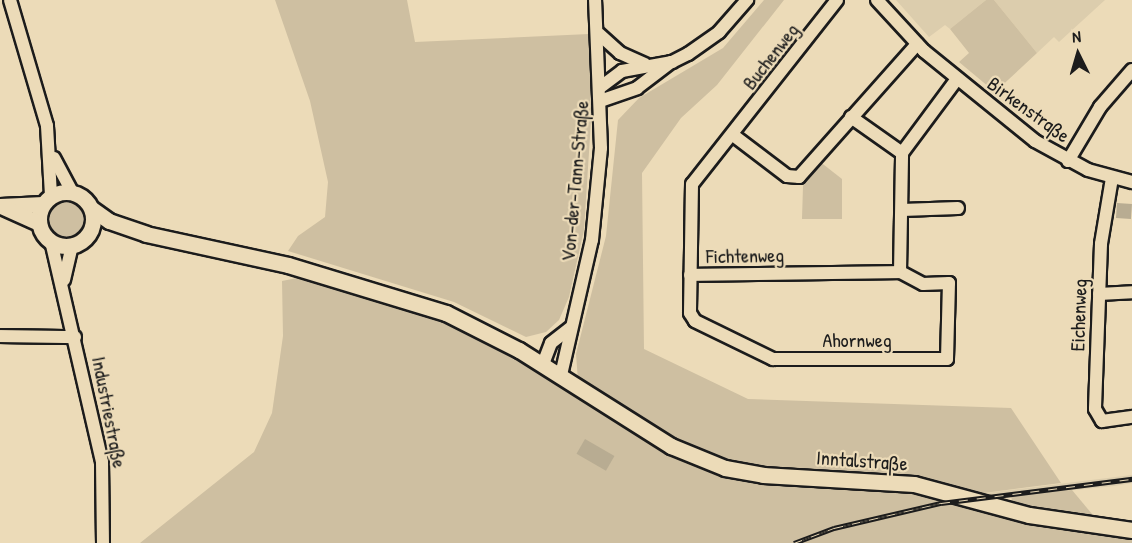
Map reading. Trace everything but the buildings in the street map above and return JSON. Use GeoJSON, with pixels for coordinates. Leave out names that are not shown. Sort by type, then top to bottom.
{"type":"FeatureCollection","features":[{"type":"Feature","properties":{"kind":"main road"},"geometry":{"type":"LineString","coordinates":[[0,206],[47,200],[72,192],[92,209],[146,234]]}},
{"type":"Feature","properties":{"kind":"main road"},"geometry":{"type":"LineString","coordinates":[[39,223],[47,200]]}},
{"type":"Feature","properties":{"kind":"main road"},"geometry":{"type":"LineString","coordinates":[[0,206],[39,223],[51,241],[72,245],[89,234],[107,230],[146,234]]}},
{"type":"Feature","properties":{"kind":"main road"},"geometry":{"type":"LineString","coordinates":[[89,234],[92,209]]}},
{"type":"Feature","properties":{"kind":"main road","name":"Inntalstraße"},"geometry":{"type":"LineString","coordinates":[[146,234],[401,297],[446,313],[543,364],[671,446],[742,472],[914,484],[1029,515],[1132,530]]}},
{"type":"Feature","properties":{"kind":"street"},"geometry":{"type":"LineString","coordinates":[[10,0],[38,87],[52,154],[72,192]]}},
{"type":"Feature","properties":{"kind":"street","name":"Von-der-Tann-Straße"},"geometry":{"type":"LineString","coordinates":[[561,375],[568,359],[570,328],[592,240],[603,100],[595,0]]}},
{"type":"Feature","properties":{"kind":"street"},"geometry":{"type":"LineString","coordinates":[[603,100],[637,88],[718,32],[747,0]]}},
{"type":"Feature","properties":{"kind":"street","name":"Buchenweg"},"geometry":{"type":"LineString","coordinates":[[733,135],[837,0]]}},
{"type":"Feature","properties":{"kind":"street","name":"Birkenstraße"},"geometry":{"type":"LineString","coordinates":[[877,0],[916,44],[1035,141],[1068,161],[1112,178],[1132,182]]}},
{"type":"Feature","properties":{"kind":"street"},"geometry":{"type":"LineString","coordinates":[[599,34],[620,53],[646,65]]}},
{"type":"Feature","properties":{"kind":"street"},"geometry":{"type":"LineString","coordinates":[[733,135],[795,178],[916,44]]}},
{"type":"Feature","properties":{"kind":"street"},"geometry":{"type":"LineString","coordinates":[[602,86],[622,71],[672,62]]}},
{"type":"Feature","properties":{"kind":"street"},"geometry":{"type":"LineString","coordinates":[[1068,161],[1096,113],[1132,70]]}},
{"type":"Feature","properties":{"kind":"street"},"geometry":{"type":"LineString","coordinates":[[900,272],[902,153],[957,79]]}},
{"type":"Feature","properties":{"kind":"street"},"geometry":{"type":"LineString","coordinates":[[851,117],[902,153]]}},
{"type":"Feature","properties":{"kind":"street","name":"Fichtenweg"},"geometry":{"type":"LineString","coordinates":[[733,135],[688,192],[690,275],[900,272]]}},
{"type":"Feature","properties":{"kind":"street"},"geometry":{"type":"LineString","coordinates":[[47,200],[52,154]]}},
{"type":"Feature","properties":{"kind":"street","name":"Eichenweg"},"geometry":{"type":"LineString","coordinates":[[1112,178],[1101,244],[1096,414],[1108,421],[1132,417]]}},
{"type":"Feature","properties":{"kind":"street"},"geometry":{"type":"LineString","coordinates":[[902,210],[958,208]]}},
{"type":"Feature","properties":{"kind":"street","name":"Industriestraße"},"geometry":{"type":"LineString","coordinates":[[51,241],[75,336],[102,462],[103,543]]}},
{"type":"Feature","properties":{"kind":"street","name":"Industriestraße"},"geometry":{"type":"LineString","coordinates":[[64,290],[65,260],[72,245]]}},
{"type":"Feature","properties":{"kind":"street","name":"Ahornweg"},"geometry":{"type":"LineString","coordinates":[[690,275],[692,318],[762,356],[947,359],[949,283],[923,284],[900,272]]}},
{"type":"Feature","properties":{"kind":"street"},"geometry":{"type":"LineString","coordinates":[[1099,294],[1132,292]]}},
{"type":"Feature","properties":{"kind":"street"},"geometry":{"type":"LineString","coordinates":[[519,350],[551,343],[570,328]]}},
{"type":"Feature","properties":{"kind":"street"},"geometry":{"type":"LineString","coordinates":[[0,336],[75,336]]}},
{"type":"Feature","properties":{"kind":"street"},"geometry":{"type":"LineString","coordinates":[[543,364],[551,343]]}},
{"type":"Feature","properties":{"kind":"shaded area"},"geometry":{"type":"Polygon","coordinates":[[[275,0],[407,0],[415,42],[589,34],[591,121],[584,230],[569,297],[559,320],[546,332],[526,337],[454,302],[288,251],[298,236],[325,217],[328,182],[310,101],[275,0]]]}},
{"type":"Feature","properties":{"kind":"shaded area"},"geometry":{"type":"Polygon","coordinates":[[[764,0],[784,0],[717,85],[681,118],[642,173],[644,349],[748,399],[1011,408],[1061,483],[969,495],[742,468],[690,450],[578,381],[576,354],[606,236],[618,120],[639,98],[723,48],[764,0]]]}},
{"type":"Feature","properties":{"kind":"shaded area"},"geometry":{"type":"Polygon","coordinates":[[[896,0],[986,0],[950,29],[945,25],[929,37],[896,0]]]}},
{"type":"Feature","properties":{"kind":"shaded area"},"geometry":{"type":"Polygon","coordinates":[[[986,0],[994,0],[1037,53],[995,92],[959,62],[969,53],[950,29],[986,0]]]}},
{"type":"Feature","properties":{"kind":"shaded area"},"geometry":{"type":"Polygon","coordinates":[[[994,0],[1105,0],[1059,42],[1054,37],[1037,53],[994,0]]]}},
{"type":"Feature","properties":{"kind":"shaded area"},"geometry":{"type":"Polygon","coordinates":[[[819,161],[842,179],[842,219],[802,219],[803,186],[819,161]]]}},
{"type":"Feature","properties":{"kind":"shaded area"},"geometry":{"type":"Polygon","coordinates":[[[67,197],[75,198],[82,203],[87,210],[87,226],[82,233],[75,238],[67,239],[59,238],[52,233],[47,226],[46,218],[47,210],[52,203],[59,198],[67,197]]]}},
{"type":"Feature","properties":{"kind":"shaded area"},"geometry":{"type":"Polygon","coordinates":[[[307,276],[401,302],[487,338],[687,458],[883,484],[1132,535],[1132,543],[140,543],[254,452],[272,413],[283,336],[282,281],[307,276]]]}},
{"type":"Feature","properties":{"kind":"shaded area"},"geometry":{"type":"Polygon","coordinates":[[[1132,475],[1132,483],[1114,486],[983,499],[969,495],[1132,475]]]}},
{"type":"Feature","properties":{"kind":"shaded area"},"geometry":{"type":"Polygon","coordinates":[[[1072,490],[1097,520],[1013,507],[1011,495],[1072,490]]]}},
{"type":"Feature","properties":{"kind":"railway"},"geometry":{"type":"LineString","coordinates":[[794,543],[834,528],[941,503],[1132,479]]}}]}
